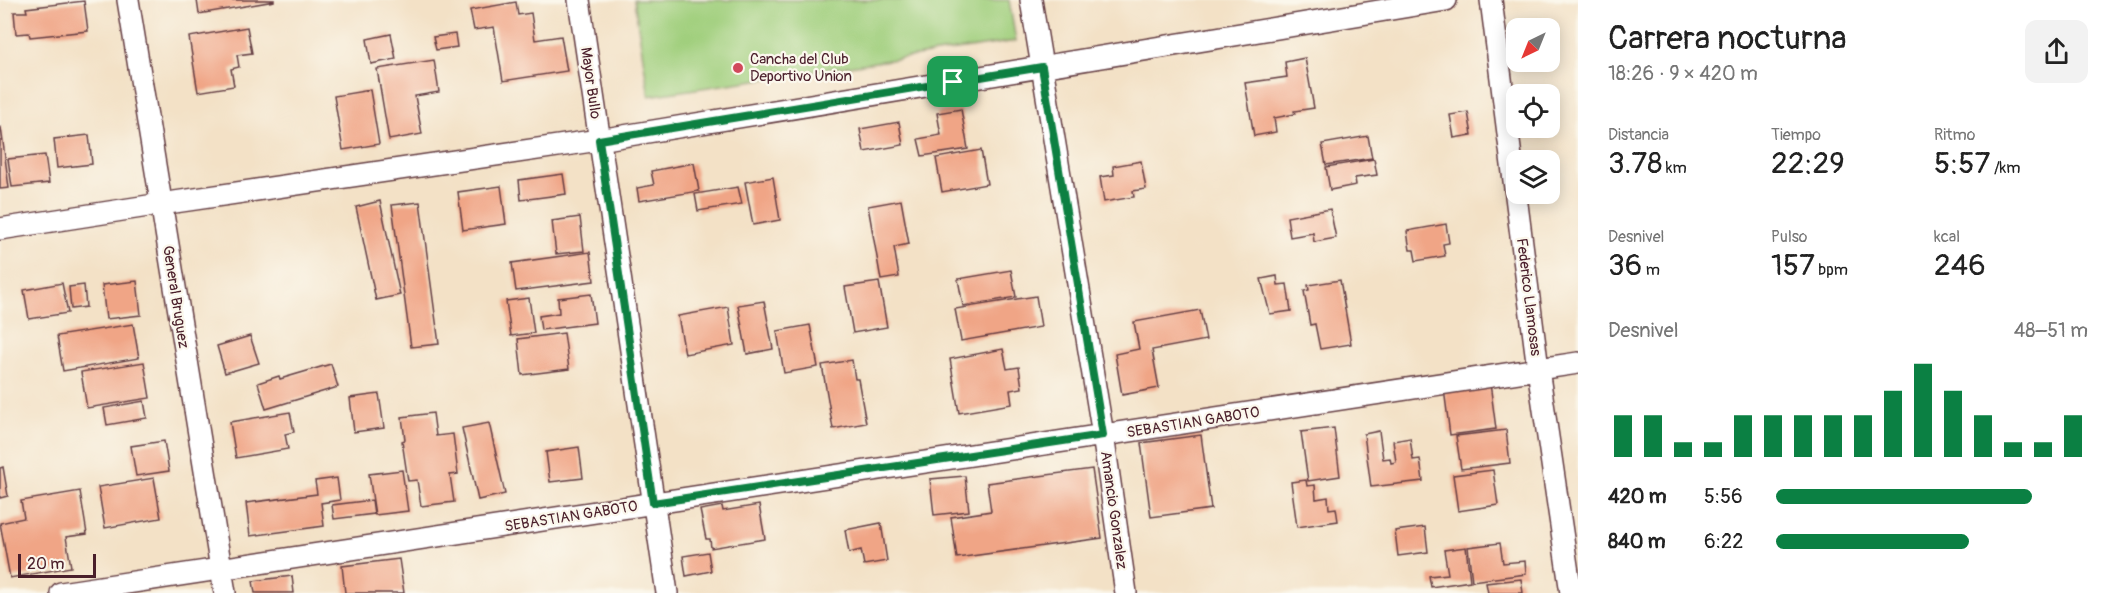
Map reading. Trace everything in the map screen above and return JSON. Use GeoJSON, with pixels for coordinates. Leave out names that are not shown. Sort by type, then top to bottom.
{"type":"FeatureCollection","features":[{"type":"Feature","properties":{"kind":"street","name":"General Bruguez"},"geometry":{"type":"LineString","coordinates":[[129,0],[225,593]]}},
{"type":"Feature","properties":{"kind":"street","name":"Mayor Bullo"},"geometry":{"type":"LineString","coordinates":[[579,0],[667,593]]}},
{"type":"Feature","properties":{"kind":"street","name":"Amancio Gonzalez"},"geometry":{"type":"LineString","coordinates":[[1031,0],[1103,435],[1126,593]]}},
{"type":"Feature","properties":{"kind":"street"},"geometry":{"type":"LineString","coordinates":[[0,229],[599,140],[1446,0]]}},
{"type":"Feature","properties":{"kind":"street","name":"Federico Llamosas"},"geometry":{"type":"LineString","coordinates":[[1491,0],[1538,369],[1571,593]]}},
{"type":"Feature","properties":{"kind":"street","name":"SEBASTIAN GABOTO"},"geometry":{"type":"LineString","coordinates":[[62,593],[1578,363]]}},
{"type":"Feature","properties":{"kind":"green space","name":"Cancha del Club Deportivo Union"},"geometry":{"type":"Polygon","coordinates":[[[634,0],[1009,0],[1016,41],[649,96],[634,0]]]}},
{"type":"Feature","properties":{"kind":"building"},"geometry":{"type":"Polygon","coordinates":[[[197,0],[274,0],[274,1],[199,14],[197,0]]]}},
{"type":"Feature","properties":{"kind":"building"},"geometry":{"type":"Polygon","coordinates":[[[84,1],[88,31],[30,37],[29,33],[16,34],[14,12],[27,12],[26,8],[84,1]]]}},
{"type":"Feature","properties":{"kind":"building"},"geometry":{"type":"Polygon","coordinates":[[[516,2],[518,15],[531,13],[535,40],[561,36],[567,71],[503,81],[494,27],[474,30],[470,10],[516,2]]]}},
{"type":"Feature","properties":{"kind":"building"},"geometry":{"type":"Polygon","coordinates":[[[247,27],[252,53],[237,55],[239,67],[231,69],[234,86],[198,92],[189,37],[247,27]]]}},
{"type":"Feature","properties":{"kind":"building"},"geometry":{"type":"Polygon","coordinates":[[[391,34],[396,59],[371,64],[367,39],[391,34]]]}},
{"type":"Feature","properties":{"kind":"building"},"geometry":{"type":"Polygon","coordinates":[[[455,34],[457,47],[436,50],[433,37],[455,34]]]}},
{"type":"Feature","properties":{"kind":"building"},"geometry":{"type":"Polygon","coordinates":[[[1305,58],[1314,108],[1294,111],[1295,114],[1274,118],[1276,132],[1254,136],[1245,83],[1287,77],[1285,62],[1305,58]]]}},
{"type":"Feature","properties":{"kind":"building"},"geometry":{"type":"Polygon","coordinates":[[[434,60],[439,92],[415,96],[422,134],[389,140],[377,69],[434,60]]]}},
{"type":"Feature","properties":{"kind":"building"},"geometry":{"type":"Polygon","coordinates":[[[370,90],[379,144],[343,150],[334,96],[370,90]]]}},
{"type":"Feature","properties":{"kind":"building"},"geometry":{"type":"Polygon","coordinates":[[[961,109],[968,149],[922,156],[918,139],[941,135],[937,113],[961,109]]]}},
{"type":"Feature","properties":{"kind":"building"},"geometry":{"type":"Polygon","coordinates":[[[1468,112],[1472,135],[1454,138],[1450,115],[1468,112]]]}},
{"type":"Feature","properties":{"kind":"building"},"geometry":{"type":"Polygon","coordinates":[[[899,122],[903,145],[864,152],[860,129],[899,122]]]}},
{"type":"Feature","properties":{"kind":"building"},"geometry":{"type":"Polygon","coordinates":[[[0,128],[9,188],[0,189],[0,128]]]}},
{"type":"Feature","properties":{"kind":"building"},"geometry":{"type":"Polygon","coordinates":[[[89,135],[92,164],[57,168],[54,139],[89,135]]]}},
{"type":"Feature","properties":{"kind":"building"},"geometry":{"type":"Polygon","coordinates":[[[1368,136],[1372,158],[1326,165],[1322,144],[1368,136]]]}},
{"type":"Feature","properties":{"kind":"building"},"geometry":{"type":"Polygon","coordinates":[[[981,150],[987,184],[942,192],[936,158],[981,150]]]}},
{"type":"Feature","properties":{"kind":"building"},"geometry":{"type":"Polygon","coordinates":[[[45,155],[49,183],[12,187],[8,159],[45,155]]]}},
{"type":"Feature","properties":{"kind":"building"},"geometry":{"type":"Polygon","coordinates":[[[1374,159],[1377,175],[1355,178],[1356,185],[1330,190],[1326,167],[1374,159]]]}},
{"type":"Feature","properties":{"kind":"building"},"geometry":{"type":"Polygon","coordinates":[[[1141,161],[1146,189],[1133,191],[1134,197],[1104,202],[1100,177],[1114,175],[1113,166],[1141,161]]]}},
{"type":"Feature","properties":{"kind":"building"},"geometry":{"type":"Polygon","coordinates":[[[694,163],[699,191],[639,201],[637,188],[654,185],[651,171],[694,163]]]}},
{"type":"Feature","properties":{"kind":"building"},"geometry":{"type":"Polygon","coordinates":[[[563,174],[566,194],[521,200],[519,180],[563,174]]]}},
{"type":"Feature","properties":{"kind":"building"},"geometry":{"type":"Polygon","coordinates":[[[773,177],[780,220],[753,225],[745,182],[773,177]]]}},
{"type":"Feature","properties":{"kind":"building"},"geometry":{"type":"Polygon","coordinates":[[[501,186],[506,224],[463,230],[458,192],[501,186]]]}},
{"type":"Feature","properties":{"kind":"building"},"geometry":{"type":"Polygon","coordinates":[[[738,187],[742,204],[698,211],[695,194],[738,187]]]}},
{"type":"Feature","properties":{"kind":"building"},"geometry":{"type":"Polygon","coordinates":[[[901,200],[909,244],[894,247],[899,277],[881,280],[868,206],[901,200]]]}},
{"type":"Feature","properties":{"kind":"building"},"geometry":{"type":"Polygon","coordinates":[[[380,201],[400,295],[376,300],[356,207],[380,201]]]}},
{"type":"Feature","properties":{"kind":"building"},"geometry":{"type":"Polygon","coordinates":[[[420,202],[439,344],[411,347],[392,205],[420,202]]]}},
{"type":"Feature","properties":{"kind":"building"},"geometry":{"type":"Polygon","coordinates":[[[1330,209],[1336,238],[1314,242],[1313,233],[1290,237],[1287,217],[1330,209]]]}},
{"type":"Feature","properties":{"kind":"building"},"geometry":{"type":"Polygon","coordinates":[[[580,217],[584,251],[556,254],[552,221],[580,217]]]}},
{"type":"Feature","properties":{"kind":"building"},"geometry":{"type":"Polygon","coordinates":[[[1446,224],[1449,243],[1443,244],[1445,256],[1416,261],[1414,250],[1410,250],[1407,231],[1446,224]]]}},
{"type":"Feature","properties":{"kind":"building"},"geometry":{"type":"Polygon","coordinates":[[[590,252],[594,281],[516,291],[512,263],[590,252]]]}},
{"type":"Feature","properties":{"kind":"building"},"geometry":{"type":"Polygon","coordinates":[[[1011,270],[1016,297],[963,306],[958,279],[1011,270]]]}},
{"type":"Feature","properties":{"kind":"building"},"geometry":{"type":"Polygon","coordinates":[[[1277,276],[1278,285],[1287,284],[1291,311],[1270,314],[1261,279],[1277,276]]]}},
{"type":"Feature","properties":{"kind":"building"},"geometry":{"type":"Polygon","coordinates":[[[1340,280],[1351,344],[1320,349],[1315,324],[1310,325],[1304,291],[1309,290],[1308,285],[1340,280]]]}},
{"type":"Feature","properties":{"kind":"building"},"geometry":{"type":"Polygon","coordinates":[[[137,281],[141,315],[106,319],[102,285],[137,281]]]}},
{"type":"Feature","properties":{"kind":"building"},"geometry":{"type":"Polygon","coordinates":[[[879,282],[887,327],[853,333],[845,287],[879,282]]]}},
{"type":"Feature","properties":{"kind":"building"},"geometry":{"type":"Polygon","coordinates":[[[62,283],[68,313],[29,319],[24,290],[62,283]]]}},
{"type":"Feature","properties":{"kind":"building"},"geometry":{"type":"Polygon","coordinates":[[[84,285],[86,307],[71,309],[69,287],[84,285]]]}},
{"type":"Feature","properties":{"kind":"building"},"geometry":{"type":"Polygon","coordinates":[[[591,294],[595,323],[541,330],[539,316],[559,313],[558,298],[591,294]]]}},
{"type":"Feature","properties":{"kind":"building"},"geometry":{"type":"Polygon","coordinates":[[[1036,296],[1041,327],[961,341],[955,309],[1036,296]]]}},
{"type":"Feature","properties":{"kind":"building"},"geometry":{"type":"Polygon","coordinates":[[[529,298],[534,333],[511,336],[506,301],[529,298]]]}},
{"type":"Feature","properties":{"kind":"building"},"geometry":{"type":"Polygon","coordinates":[[[764,301],[773,349],[747,354],[738,305],[764,301]]]}},
{"type":"Feature","properties":{"kind":"building"},"geometry":{"type":"Polygon","coordinates":[[[728,307],[734,345],[685,354],[678,316],[728,307]]]}},
{"type":"Feature","properties":{"kind":"building"},"geometry":{"type":"Polygon","coordinates":[[[1200,310],[1206,340],[1152,350],[1159,388],[1122,395],[1115,354],[1139,349],[1134,322],[1200,310]]]}},
{"type":"Feature","properties":{"kind":"building"},"geometry":{"type":"Polygon","coordinates":[[[133,324],[139,358],[63,371],[57,336],[133,324]]]}},
{"type":"Feature","properties":{"kind":"building"},"geometry":{"type":"Polygon","coordinates":[[[810,325],[818,367],[784,373],[777,331],[810,325]]]}},
{"type":"Feature","properties":{"kind":"building"},"geometry":{"type":"Polygon","coordinates":[[[564,333],[569,369],[522,375],[518,339],[564,333]]]}},
{"type":"Feature","properties":{"kind":"building"},"geometry":{"type":"Polygon","coordinates":[[[250,336],[259,363],[225,373],[217,346],[250,336]]]}},
{"type":"Feature","properties":{"kind":"building"},"geometry":{"type":"Polygon","coordinates":[[[1003,349],[1007,369],[1019,367],[1022,388],[1010,390],[1012,404],[959,413],[950,359],[1003,349]]]}},
{"type":"Feature","properties":{"kind":"building"},"geometry":{"type":"Polygon","coordinates":[[[852,360],[866,423],[833,429],[822,365],[852,360]]]}},
{"type":"Feature","properties":{"kind":"building"},"geometry":{"type":"Polygon","coordinates":[[[144,362],[150,398],[87,408],[81,372],[144,362]]]}},
{"type":"Feature","properties":{"kind":"building"},"geometry":{"type":"Polygon","coordinates":[[[331,364],[338,387],[266,409],[258,383],[331,364]]]}},
{"type":"Feature","properties":{"kind":"building"},"geometry":{"type":"Polygon","coordinates":[[[1490,383],[1496,429],[1450,435],[1444,389],[1490,383]]]}},
{"type":"Feature","properties":{"kind":"building"},"geometry":{"type":"Polygon","coordinates":[[[379,394],[384,428],[354,432],[350,398],[379,394]]]}},
{"type":"Feature","properties":{"kind":"building"},"geometry":{"type":"Polygon","coordinates":[[[144,401],[147,418],[107,425],[104,408],[144,401]]]}},
{"type":"Feature","properties":{"kind":"building"},"geometry":{"type":"Polygon","coordinates":[[[290,412],[294,432],[285,434],[288,449],[236,458],[230,422],[290,412]]]}},
{"type":"Feature","properties":{"kind":"building"},"geometry":{"type":"Polygon","coordinates":[[[433,413],[436,436],[453,434],[458,474],[450,475],[454,502],[421,506],[417,480],[408,481],[402,441],[405,440],[402,417],[433,413]]]}},
{"type":"Feature","properties":{"kind":"building"},"geometry":{"type":"Polygon","coordinates":[[[489,423],[505,494],[478,500],[462,428],[489,423]]]}},
{"type":"Feature","properties":{"kind":"building"},"geometry":{"type":"Polygon","coordinates":[[[1334,428],[1340,476],[1308,481],[1301,432],[1334,428]]]}},
{"type":"Feature","properties":{"kind":"building"},"geometry":{"type":"Polygon","coordinates":[[[1506,430],[1510,463],[1461,469],[1456,436],[1506,430]]]}},
{"type":"Feature","properties":{"kind":"building"},"geometry":{"type":"Polygon","coordinates":[[[1379,431],[1383,459],[1390,458],[1391,463],[1396,462],[1393,441],[1410,438],[1413,460],[1420,459],[1423,481],[1371,487],[1364,434],[1379,431]]]}},
{"type":"Feature","properties":{"kind":"building"},"geometry":{"type":"Polygon","coordinates":[[[1201,435],[1211,509],[1151,517],[1141,443],[1201,435]]]}},
{"type":"Feature","properties":{"kind":"building"},"geometry":{"type":"Polygon","coordinates":[[[164,441],[169,471],[136,476],[131,446],[164,441]]]}},
{"type":"Feature","properties":{"kind":"building"},"geometry":{"type":"Polygon","coordinates":[[[579,447],[583,478],[550,482],[546,452],[579,447]]]}},
{"type":"Feature","properties":{"kind":"building"},"geometry":{"type":"Polygon","coordinates":[[[3,467],[8,496],[0,498],[0,468],[3,467]]]}},
{"type":"Feature","properties":{"kind":"building"},"geometry":{"type":"Polygon","coordinates":[[[1092,469],[1102,538],[957,558],[951,517],[991,511],[987,483],[1092,469]]]}},
{"type":"Feature","properties":{"kind":"building"},"geometry":{"type":"Polygon","coordinates":[[[402,470],[408,511],[375,515],[369,474],[402,470]]]}},
{"type":"Feature","properties":{"kind":"building"},"geometry":{"type":"Polygon","coordinates":[[[1493,470],[1498,505],[1458,511],[1453,475],[1493,470]]]}},
{"type":"Feature","properties":{"kind":"building"},"geometry":{"type":"Polygon","coordinates":[[[965,476],[969,511],[934,515],[930,479],[965,476]]]}},
{"type":"Feature","properties":{"kind":"building"},"geometry":{"type":"Polygon","coordinates":[[[154,478],[161,518],[105,528],[98,487],[154,478]]]}},
{"type":"Feature","properties":{"kind":"building"},"geometry":{"type":"Polygon","coordinates":[[[337,478],[340,500],[321,503],[324,526],[250,536],[246,503],[317,494],[315,481],[337,478]]]}},
{"type":"Feature","properties":{"kind":"building"},"geometry":{"type":"Polygon","coordinates":[[[1306,480],[1307,486],[1315,485],[1316,499],[1328,497],[1329,509],[1336,508],[1338,521],[1297,527],[1291,482],[1306,480]]]}},
{"type":"Feature","properties":{"kind":"building"},"geometry":{"type":"Polygon","coordinates":[[[80,491],[87,534],[66,537],[71,567],[10,578],[0,523],[24,518],[21,501],[80,491]]]}},
{"type":"Feature","properties":{"kind":"building"},"geometry":{"type":"Polygon","coordinates":[[[372,500],[374,514],[334,519],[332,505],[372,500]]]}},
{"type":"Feature","properties":{"kind":"building"},"geometry":{"type":"Polygon","coordinates":[[[759,505],[765,539],[711,548],[710,539],[706,539],[700,510],[722,506],[723,511],[759,505]]]}},
{"type":"Feature","properties":{"kind":"building"},"geometry":{"type":"Polygon","coordinates":[[[881,523],[887,561],[864,565],[861,550],[849,553],[845,530],[881,523]]]}},
{"type":"Feature","properties":{"kind":"building"},"geometry":{"type":"Polygon","coordinates":[[[1425,527],[1428,552],[1398,556],[1395,531],[1425,527]]]}},
{"type":"Feature","properties":{"kind":"building"},"geometry":{"type":"Polygon","coordinates":[[[1500,543],[1503,563],[1525,561],[1526,574],[1472,581],[1468,547],[1500,543]]]}},
{"type":"Feature","properties":{"kind":"building"},"geometry":{"type":"Polygon","coordinates":[[[1466,547],[1470,581],[1431,587],[1429,576],[1448,574],[1444,550],[1466,547]]]}},
{"type":"Feature","properties":{"kind":"building"},"geometry":{"type":"Polygon","coordinates":[[[708,552],[711,571],[686,576],[683,556],[708,552]]]}},
{"type":"Feature","properties":{"kind":"building"},"geometry":{"type":"Polygon","coordinates":[[[399,559],[404,593],[345,593],[342,566],[399,559]]]}},
{"type":"Feature","properties":{"kind":"building"},"geometry":{"type":"Polygon","coordinates":[[[292,576],[294,593],[255,593],[253,581],[292,576]]]}},
{"type":"Feature","properties":{"kind":"building"},"geometry":{"type":"Polygon","coordinates":[[[1521,579],[1523,593],[1488,593],[1486,583],[1521,579]]]}},
{"type":"Feature","properties":{"kind":"place","name":"Cancha del Club Deportivo Union"},"geometry":{"type":"Point","coordinates":[738,68]}},
{"type":"Feature","properties":{"kind":"route"},"geometry":{"type":"LineString","coordinates":[[1042,67],[1103,435],[653,503],[599,140],[953,82],[1042,67]]}}]}
